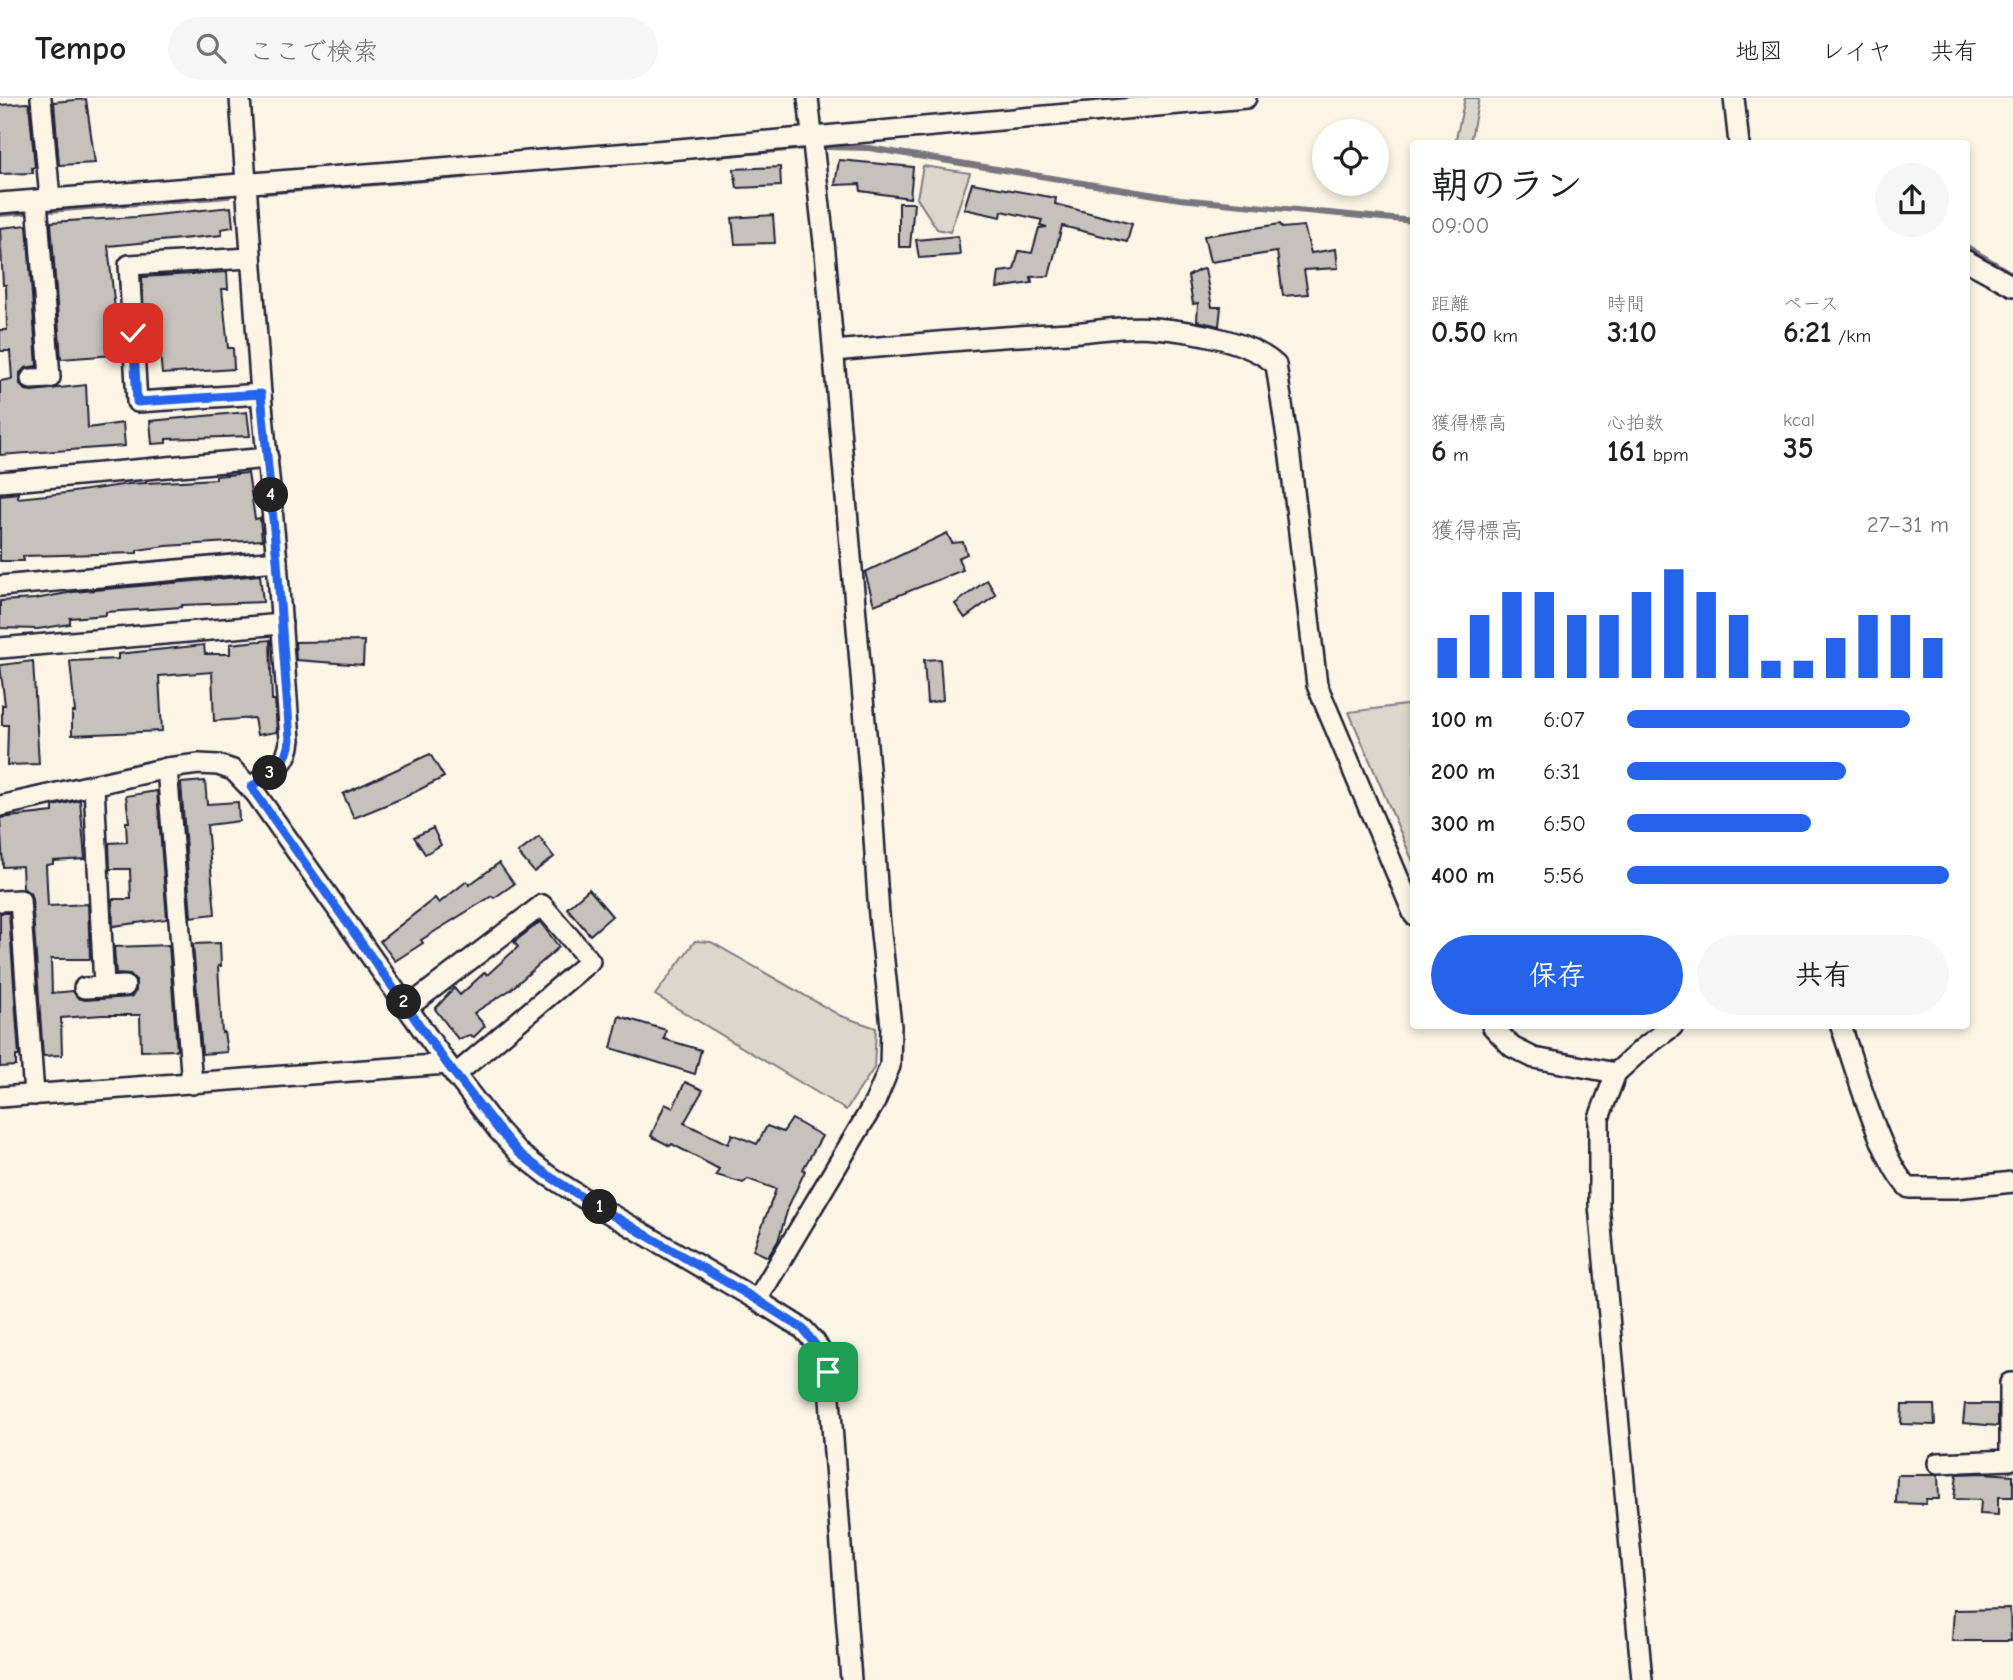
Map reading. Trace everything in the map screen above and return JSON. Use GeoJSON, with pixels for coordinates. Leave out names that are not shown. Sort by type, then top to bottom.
{"type":"FeatureCollection","features":[{"type":"Feature","properties":{"kind":"street"},"geometry":{"type":"LineString","coordinates":[[31,379],[50,378],[41,98]]}},
{"type":"Feature","properties":{"kind":"street"},"geometry":{"type":"LineString","coordinates":[[240,98],[250,258],[290,740],[289,752],[282,765],[251,787]]}},
{"type":"Feature","properties":{"kind":"street"},"geometry":{"type":"LineString","coordinates":[[757,1300],[875,1102],[890,1066],[891,1026],[879,915],[872,792],[834,351],[808,98]]}},
{"type":"Feature","properties":{"kind":"street"},"geometry":{"type":"LineString","coordinates":[[0,203],[654,151],[1246,98]]}},
{"type":"Feature","properties":{"kind":"street"},"geometry":{"type":"LineString","coordinates":[[1734,98],[1739,140]]}},
{"type":"Feature","properties":{"kind":"street"},"geometry":{"type":"LineString","coordinates":[[250,258],[129,265],[137,402],[261,394]]}},
{"type":"Feature","properties":{"kind":"street"},"geometry":{"type":"LineString","coordinates":[[1970,263],[2013,286]]}},
{"type":"Feature","properties":{"kind":"street"},"geometry":{"type":"LineString","coordinates":[[834,351],[1134,327],[1222,339],[1266,355],[1276,365],[1290,457],[1317,685],[1410,906]]}},
{"type":"Feature","properties":{"kind":"street"},"geometry":{"type":"LineString","coordinates":[[0,482],[268,458]]}},
{"type":"Feature","properties":{"kind":"street"},"geometry":{"type":"LineString","coordinates":[[0,586],[277,561]]}},
{"type":"Feature","properties":{"kind":"street"},"geometry":{"type":"LineString","coordinates":[[0,648],[282,624]]}},
{"type":"Feature","properties":{"kind":"street"},"geometry":{"type":"LineString","coordinates":[[0,798],[0,806],[167,768],[198,764],[218,765],[233,770],[251,787],[451,1070],[519,1153],[549,1176],[803,1329],[823,1355],[828,1372],[851,1680]]}},
{"type":"Feature","properties":{"kind":"street"},"geometry":{"type":"LineString","coordinates":[[167,768],[192,1084]]}},
{"type":"Feature","properties":{"kind":"street"},"geometry":{"type":"LineString","coordinates":[[93,786],[94,987],[125,986]]}},
{"type":"Feature","properties":{"kind":"street"},"geometry":{"type":"LineString","coordinates":[[0,901],[20,900],[34,1095]]}},
{"type":"Feature","properties":{"kind":"street"},"geometry":{"type":"LineString","coordinates":[[0,1097],[451,1070],[590,961],[541,905],[408,1007]]}},
{"type":"Feature","properties":{"kind":"street"},"geometry":{"type":"LineString","coordinates":[[1495,1029],[1512,1048],[1534,1058],[1616,1073]]}},
{"type":"Feature","properties":{"kind":"street"},"geometry":{"type":"LineString","coordinates":[[1642,1680],[1598,1180],[1599,1118],[1616,1073],[1669,1029]]}},
{"type":"Feature","properties":{"kind":"street"},"geometry":{"type":"LineString","coordinates":[[1842,1029],[1882,1140],[1900,1180],[1909,1188],[1956,1188],[2013,1182]]}},
{"type":"Feature","properties":{"kind":"street"},"geometry":{"type":"LineString","coordinates":[[1938,1462],[2010,1460],[2010,1383],[2013,1383]]}},
{"type":"Feature","properties":{"kind":"shaded area"},"geometry":{"type":"Polygon","coordinates":[[[1465,98],[1479,98],[1471,140],[1456,140],[1465,98]]]}},
{"type":"Feature","properties":{"kind":"shaded area"},"geometry":{"type":"Polygon","coordinates":[[[923,166],[970,173],[950,232],[937,229],[917,198],[923,166]]]}},
{"type":"Feature","properties":{"kind":"shaded area"},"geometry":{"type":"Polygon","coordinates":[[[1410,704],[1410,855],[1349,712],[1410,704]]]}},
{"type":"Feature","properties":{"kind":"shaded area"},"geometry":{"type":"Polygon","coordinates":[[[695,941],[711,942],[841,1016],[876,1028],[874,1068],[846,1110],[655,995],[695,941]]]}},
{"type":"Feature","properties":{"kind":"building"},"geometry":{"type":"Polygon","coordinates":[[[86,99],[95,163],[59,165],[54,102],[86,99]]]}},
{"type":"Feature","properties":{"kind":"building"},"geometry":{"type":"Polygon","coordinates":[[[27,103],[35,167],[32,168],[33,173],[0,174],[0,105],[27,103]]]}},
{"type":"Feature","properties":{"kind":"building"},"geometry":{"type":"Polygon","coordinates":[[[839,160],[913,167],[910,198],[861,191],[860,184],[835,185],[839,160]]]}},
{"type":"Feature","properties":{"kind":"building"},"geometry":{"type":"Polygon","coordinates":[[[780,167],[781,186],[737,188],[734,169],[780,167]]]}},
{"type":"Feature","properties":{"kind":"building"},"geometry":{"type":"Polygon","coordinates":[[[972,183],[1056,198],[1055,204],[1132,224],[1127,242],[1062,226],[1049,276],[1031,277],[1032,283],[997,288],[999,272],[1014,270],[1019,251],[1032,253],[1039,228],[1047,227],[1040,225],[1042,220],[1002,211],[1001,217],[964,209],[972,183]]]}},
{"type":"Feature","properties":{"kind":"building"},"geometry":{"type":"Polygon","coordinates":[[[899,203],[914,203],[910,247],[899,247],[899,203]]]}},
{"type":"Feature","properties":{"kind":"building"},"geometry":{"type":"Polygon","coordinates":[[[231,207],[233,227],[221,229],[222,235],[108,246],[115,309],[119,309],[121,330],[111,330],[114,355],[61,359],[51,222],[231,207]]]}},
{"type":"Feature","properties":{"kind":"building"},"geometry":{"type":"Polygon","coordinates":[[[773,215],[775,243],[735,244],[732,218],[773,215]]]}},
{"type":"Feature","properties":{"kind":"building"},"geometry":{"type":"Polygon","coordinates":[[[1280,224],[1282,228],[1304,226],[1311,253],[1336,249],[1338,268],[1304,270],[1308,294],[1283,296],[1277,252],[1210,262],[1204,236],[1280,224]]]}},
{"type":"Feature","properties":{"kind":"building"},"geometry":{"type":"Polygon","coordinates":[[[27,225],[37,366],[25,368],[20,373],[20,385],[25,390],[32,391],[86,385],[88,428],[123,423],[125,446],[0,455],[0,381],[12,379],[10,351],[0,351],[0,330],[7,330],[0,228],[27,225]]]}},
{"type":"Feature","properties":{"kind":"building"},"geometry":{"type":"Polygon","coordinates":[[[958,236],[960,255],[919,258],[916,240],[958,236]]]}},
{"type":"Feature","properties":{"kind":"building"},"geometry":{"type":"Polygon","coordinates":[[[1205,269],[1212,307],[1221,307],[1219,326],[1197,321],[1198,303],[1193,304],[1188,276],[1205,269]]]}},
{"type":"Feature","properties":{"kind":"building"},"geometry":{"type":"Polygon","coordinates":[[[227,272],[228,289],[222,289],[228,348],[233,348],[234,369],[162,374],[160,352],[146,353],[142,277],[227,272]]]}},
{"type":"Feature","properties":{"kind":"building"},"geometry":{"type":"Polygon","coordinates":[[[247,412],[250,436],[166,439],[166,443],[152,444],[150,421],[247,412]]]}},
{"type":"Feature","properties":{"kind":"building"},"geometry":{"type":"Polygon","coordinates":[[[248,473],[255,519],[260,518],[262,540],[166,546],[137,550],[137,553],[23,556],[24,561],[0,561],[0,495],[18,493],[18,498],[129,484],[216,479],[216,476],[248,473]]]}},
{"type":"Feature","properties":{"kind":"building"},"geometry":{"type":"Polygon","coordinates":[[[947,533],[952,543],[963,542],[967,554],[958,558],[963,570],[874,605],[865,572],[947,533]]]}},
{"type":"Feature","properties":{"kind":"building"},"geometry":{"type":"Polygon","coordinates":[[[260,575],[263,602],[182,605],[106,612],[106,615],[70,618],[70,624],[38,629],[0,628],[0,601],[260,575]]]}},
{"type":"Feature","properties":{"kind":"building"},"geometry":{"type":"Polygon","coordinates":[[[987,580],[996,595],[965,618],[955,604],[987,580]]]}},
{"type":"Feature","properties":{"kind":"building"},"geometry":{"type":"Polygon","coordinates":[[[270,640],[272,700],[275,700],[277,732],[257,735],[254,718],[214,721],[212,672],[159,676],[162,731],[72,735],[72,712],[75,712],[70,661],[118,659],[118,654],[204,645],[205,654],[230,654],[230,644],[270,640]]]}},
{"type":"Feature","properties":{"kind":"building"},"geometry":{"type":"Polygon","coordinates":[[[364,641],[363,665],[296,660],[295,642],[364,641]]]}},
{"type":"Feature","properties":{"kind":"building"},"geometry":{"type":"Polygon","coordinates":[[[940,659],[943,700],[927,703],[924,660],[940,659]]]}},
{"type":"Feature","properties":{"kind":"building"},"geometry":{"type":"Polygon","coordinates":[[[33,661],[39,764],[7,765],[8,725],[2,725],[2,705],[5,705],[0,665],[33,661]]]}},
{"type":"Feature","properties":{"kind":"building"},"geometry":{"type":"Polygon","coordinates":[[[430,754],[444,777],[354,818],[343,794],[430,754]]]}},
{"type":"Feature","properties":{"kind":"building"},"geometry":{"type":"Polygon","coordinates":[[[205,781],[207,804],[238,802],[239,821],[207,825],[215,914],[191,917],[181,783],[205,781]]]}},
{"type":"Feature","properties":{"kind":"building"},"geometry":{"type":"Polygon","coordinates":[[[157,791],[167,919],[113,926],[112,899],[131,899],[130,869],[110,869],[109,843],[127,842],[126,822],[129,822],[126,796],[157,791]]]}},
{"type":"Feature","properties":{"kind":"building"},"geometry":{"type":"Polygon","coordinates":[[[80,800],[85,859],[53,861],[53,864],[46,865],[48,906],[88,904],[90,959],[51,959],[52,993],[73,991],[78,998],[85,1000],[131,997],[136,991],[136,980],[130,975],[116,974],[114,947],[169,945],[177,1050],[141,1051],[140,1015],[102,1015],[61,1018],[62,1055],[43,1056],[32,899],[30,893],[23,888],[22,866],[3,867],[0,818],[53,812],[53,806],[80,800]]]}},
{"type":"Feature","properties":{"kind":"building"},"geometry":{"type":"Polygon","coordinates":[[[433,828],[441,845],[425,854],[414,837],[433,828]]]}},
{"type":"Feature","properties":{"kind":"building"},"geometry":{"type":"Polygon","coordinates":[[[539,837],[554,857],[534,872],[518,853],[539,837]]]}},
{"type":"Feature","properties":{"kind":"building"},"geometry":{"type":"Polygon","coordinates":[[[499,863],[514,884],[421,940],[423,943],[395,961],[380,941],[435,898],[439,903],[467,881],[469,885],[499,863]]]}},
{"type":"Feature","properties":{"kind":"building"},"geometry":{"type":"Polygon","coordinates":[[[589,889],[612,916],[590,935],[567,908],[589,889]]]}},
{"type":"Feature","properties":{"kind":"building"},"geometry":{"type":"Polygon","coordinates":[[[0,913],[9,913],[19,1056],[16,1056],[16,1066],[0,1067],[0,913]]]}},
{"type":"Feature","properties":{"kind":"building"},"geometry":{"type":"Polygon","coordinates":[[[540,922],[559,947],[510,990],[474,1013],[485,1026],[474,1037],[470,1035],[458,1039],[435,1009],[454,988],[460,995],[485,972],[487,975],[518,947],[514,942],[540,922]]]}},
{"type":"Feature","properties":{"kind":"building"},"geometry":{"type":"Polygon","coordinates":[[[220,943],[221,966],[218,966],[222,1033],[224,1032],[227,1052],[202,1054],[193,944],[220,943]]]}},
{"type":"Feature","properties":{"kind":"building"},"geometry":{"type":"Polygon","coordinates":[[[619,1016],[666,1030],[664,1039],[701,1050],[695,1074],[611,1048],[619,1016]]]}},
{"type":"Feature","properties":{"kind":"building"},"geometry":{"type":"Polygon","coordinates":[[[685,1082],[703,1090],[684,1123],[728,1144],[732,1134],[757,1144],[767,1126],[783,1132],[792,1119],[822,1136],[803,1169],[805,1171],[789,1205],[778,1241],[768,1257],[753,1250],[776,1189],[748,1179],[743,1183],[716,1175],[719,1169],[651,1136],[665,1104],[673,1108],[685,1082]]]}},
{"type":"Feature","properties":{"kind":"building"},"geometry":{"type":"Polygon","coordinates":[[[1965,1404],[1998,1404],[1998,1426],[1963,1423],[1965,1404]]]}},
{"type":"Feature","properties":{"kind":"building"},"geometry":{"type":"Polygon","coordinates":[[[1902,1405],[1934,1405],[1935,1425],[1901,1424],[1902,1405]]]}},
{"type":"Feature","properties":{"kind":"building"},"geometry":{"type":"Polygon","coordinates":[[[1957,1474],[2013,1475],[2013,1497],[1998,1497],[1998,1515],[1980,1514],[1981,1500],[1954,1499],[1957,1474]]]}},
{"type":"Feature","properties":{"kind":"building"},"geometry":{"type":"Polygon","coordinates":[[[1897,1475],[1938,1475],[1939,1499],[1926,1499],[1926,1504],[1896,1503],[1897,1475]]]}},
{"type":"Feature","properties":{"kind":"building"},"geometry":{"type":"Polygon","coordinates":[[[2010,1609],[2011,1641],[1952,1641],[1954,1610],[2010,1609]]]}},
{"type":"Feature","properties":{"kind":"waterway"},"geometry":{"type":"LineString","coordinates":[[827,147],[869,148],[1180,199],[1410,221]]}},
{"type":"Feature","properties":{"kind":"waterway"},"geometry":{"type":"LineString","coordinates":[[719,155],[799,148]]}},
{"type":"Feature","properties":{"kind":"waterway"},"geometry":{"type":"LineString","coordinates":[[264,192],[464,176]]}},
{"type":"Feature","properties":{"kind":"waterway"},"geometry":{"type":"LineString","coordinates":[[50,210],[228,196]]}},
{"type":"Feature","properties":{"kind":"waterway"},"geometry":{"type":"LineString","coordinates":[[0,214],[26,212]]}},
{"type":"Feature","properties":{"kind":"waterway"},"geometry":{"type":"LineString","coordinates":[[1970,249],[2013,275]]}},
{"type":"Feature","properties":{"kind":"route"},"geometry":{"type":"LineString","coordinates":[[133,333],[137,402],[261,394],[290,740],[289,752],[282,765],[251,787],[447,1064],[519,1153],[588,1201],[803,1329],[823,1355],[828,1372]]}}]}
